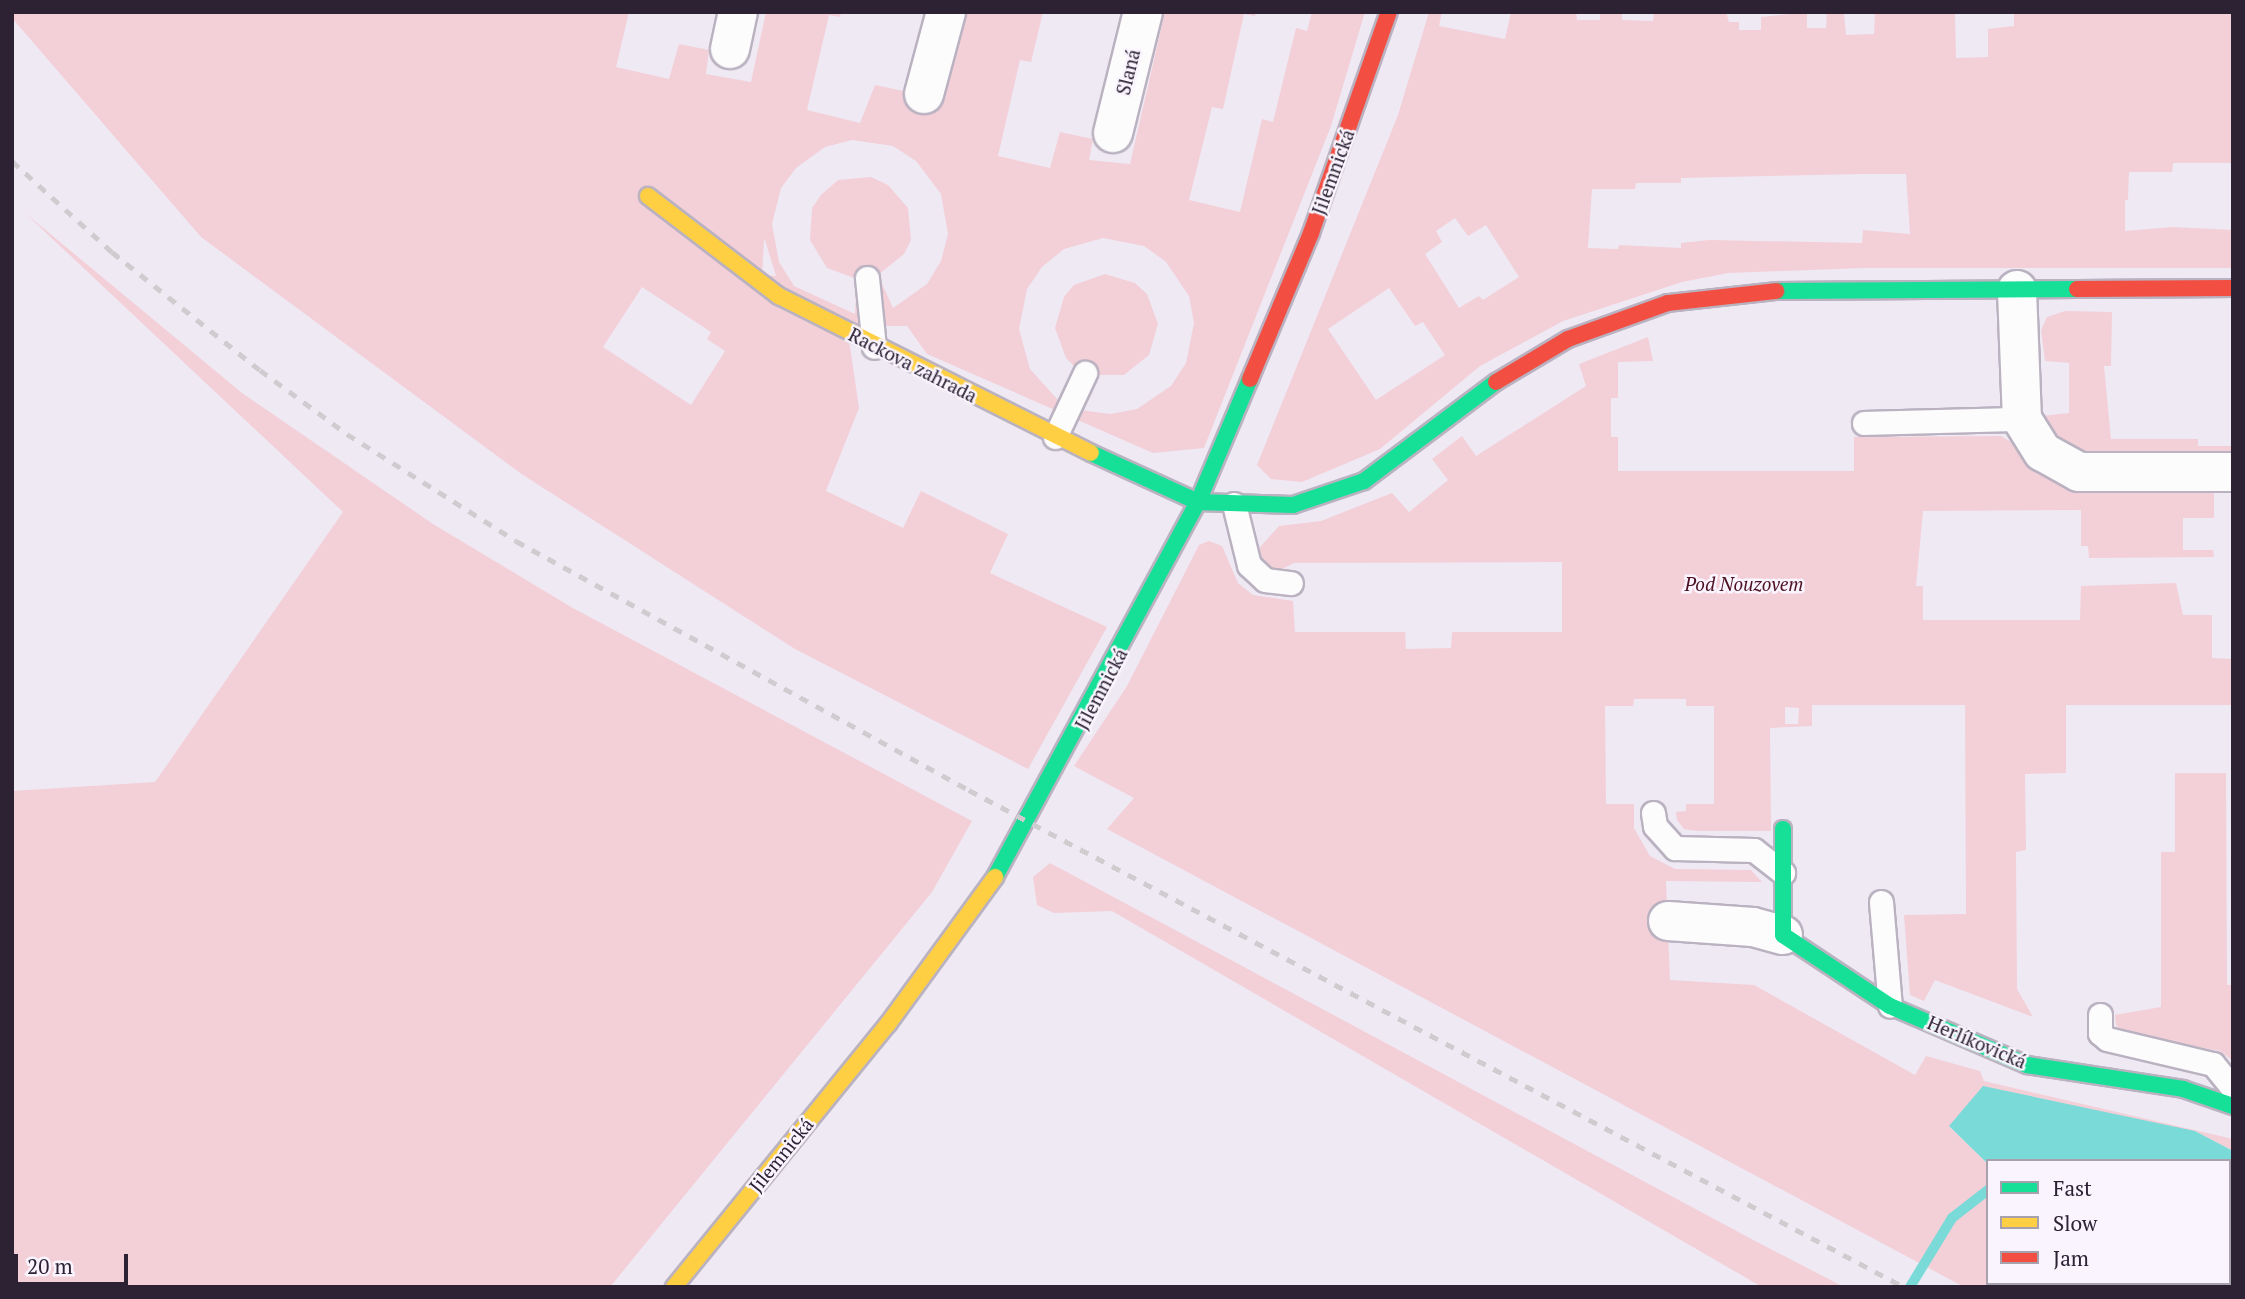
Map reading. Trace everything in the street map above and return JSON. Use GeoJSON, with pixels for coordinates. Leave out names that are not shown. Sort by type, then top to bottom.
{"type":"FeatureCollection","features":[{"type":"Feature","properties":{"kind":"street"},"geometry":{"type":"LineString","coordinates":[[730,49],[738,12]]}},
{"type":"Feature","properties":{"kind":"street"},"geometry":{"type":"LineString","coordinates":[[924,94],[946,12]]}},
{"type":"Feature","properties":{"kind":"street","name":"Slaná"},"geometry":{"type":"LineString","coordinates":[[1113,132],[1143,12]]}},
{"type":"Feature","properties":{"kind":"street","name":"Jilemnická"},"geometry":{"type":"LineString","coordinates":[[674,1287],[888,1024],[1007,861],[1198,502],[1311,233],[1389,12]]}},
{"type":"Feature","properties":{"kind":"street","name":"Rackova zahrada"},"geometry":{"type":"LineString","coordinates":[[648,196],[779,296],[874,347],[1055,437],[1198,502]]}},
{"type":"Feature","properties":{"kind":"street"},"geometry":{"type":"LineString","coordinates":[[1198,502],[1293,505],[1364,481],[1478,393],[1568,339],[1668,303],[1745,291],[2233,288]]}},
{"type":"Feature","properties":{"kind":"street"},"geometry":{"type":"LineString","coordinates":[[2017,290],[2022,419],[2043,452],[2079,472],[2233,472]]}},
{"type":"Feature","properties":{"kind":"street"},"geometry":{"type":"LineString","coordinates":[[1783,829],[1783,935]]}},
{"type":"Feature","properties":{"kind":"street","name":"Herlíkovická"},"geometry":{"type":"LineString","coordinates":[[1668,921],[1753,927],[1783,935],[1890,1006],[2027,1065],[2183,1089],[2233,1106]]}},
{"type":"Feature","properties":{"kind":"lane"},"geometry":{"type":"LineString","coordinates":[[867,278],[874,347]]}},
{"type":"Feature","properties":{"kind":"lane"},"geometry":{"type":"LineString","coordinates":[[1055,437],[1085,373]]}},
{"type":"Feature","properties":{"kind":"lane"},"geometry":{"type":"LineString","coordinates":[[1864,423],[2022,419]]}},
{"type":"Feature","properties":{"kind":"lane"},"geometry":{"type":"LineString","coordinates":[[1234,504],[1249,565],[1265,580],[1292,583]]}},
{"type":"Feature","properties":{"kind":"lane"},"geometry":{"type":"LineString","coordinates":[[1653,813],[1655,827],[1675,848],[1754,850],[1783,873]]}},
{"type":"Feature","properties":{"kind":"lane"},"geometry":{"type":"LineString","coordinates":[[1881,902],[1890,1006]]}},
{"type":"Feature","properties":{"kind":"lane"},"geometry":{"type":"LineString","coordinates":[[2099,1016],[2100,1033],[2107,1039],[2213,1064],[2233,1089]]}},
{"type":"Feature","properties":{"kind":"green space"},"geometry":{"type":"Polygon","coordinates":[[[12,12],[629,12],[616,67],[669,79],[679,44],[709,50],[706,74],[751,82],[766,12],[841,12],[840,17],[829,15],[807,110],[860,123],[875,85],[942,99],[964,12],[1043,12],[1031,62],[1020,60],[998,156],[1050,168],[1060,132],[1093,139],[1089,160],[1130,164],[1165,12],[1256,12],[1255,16],[1244,14],[1223,109],[1212,107],[1189,200],[1240,212],[1262,119],[1273,122],[1296,28],[1307,31],[1312,12],[1365,12],[1331,126],[1204,448],[1153,453],[927,354],[907,326],[847,326],[859,408],[826,491],[903,528],[921,491],[1008,534],[990,573],[1107,627],[1028,769],[795,649],[523,475],[201,237],[12,18],[12,12]],[[852,140],[825,147],[796,168],[781,188],[772,224],[779,262],[794,286],[855,314],[857,279],[827,268],[810,240],[812,208],[821,195],[838,180],[871,177],[888,185],[908,208],[911,240],[904,254],[878,275],[893,308],[927,284],[941,261],[948,234],[941,194],[916,161],[893,146],[852,140]],[[1103,238],[1064,249],[1042,267],[1027,289],[1019,329],[1030,369],[1058,400],[1078,370],[1066,358],[1055,328],[1064,297],[1074,285],[1105,274],[1135,283],[1147,294],[1158,324],[1149,355],[1124,375],[1091,375],[1080,410],[1110,414],[1137,409],[1171,386],[1186,363],[1194,323],[1189,296],[1166,262],[1144,246],[1103,238]],[[764,240],[762,275],[776,276],[765,240],[764,240]],[[642,287],[603,347],[691,405],[725,351],[707,339],[711,332],[642,287]]]}},
{"type":"Feature","properties":{"kind":"green space"},"geometry":{"type":"Polygon","coordinates":[[[1429,12],[1442,12],[1439,26],[1505,39],[1511,12],[1576,12],[1577,20],[1600,20],[1600,12],[1622,12],[1622,20],[1653,21],[1654,12],[1726,12],[1729,22],[1739,22],[1739,30],[1761,30],[1761,17],[1807,12],[1807,28],[1826,28],[1827,12],[1844,12],[1846,35],[1874,34],[1875,12],[1955,12],[1956,58],[1988,57],[1988,29],[2014,26],[2014,12],[2233,12],[2233,163],[2173,163],[2172,172],[2129,172],[2125,231],[2172,227],[2233,230],[2233,268],[1864,268],[1728,273],[1682,282],[1563,321],[1480,366],[1380,449],[1302,482],[1271,479],[1257,465],[1398,115],[1429,12]],[[1906,174],[1681,178],[1681,183],[1636,183],[1635,189],[1592,189],[1588,248],[1618,249],[1619,245],[1681,248],[1681,243],[1709,240],[1862,243],[1863,230],[1910,234],[1906,174]],[[1455,218],[1436,231],[1442,242],[1425,254],[1459,308],[1479,296],[1483,300],[1519,277],[1486,225],[1468,236],[1455,218]],[[1389,288],[1328,329],[1376,400],[1445,355],[1423,322],[1415,326],[1389,288]]]}},
{"type":"Feature","properties":{"kind":"green space"},"geometry":{"type":"Polygon","coordinates":[[[25,213],[242,393],[433,524],[571,607],[972,821],[932,892],[610,1287],[12,1287],[12,791],[155,782],[343,512],[25,213]]]}},
{"type":"Feature","properties":{"kind":"green space"},"geometry":{"type":"Polygon","coordinates":[[[2065,311],[2112,312],[2111,366],[2104,366],[2111,439],[2198,439],[2198,446],[2233,446],[2233,462],[2099,461],[2070,447],[2051,431],[2041,416],[2069,413],[2069,363],[2045,361],[2041,330],[2047,317],[2065,311]]]}},
{"type":"Feature","properties":{"kind":"green space","name":"Pod Nouzovem"},"geometry":{"type":"Polygon","coordinates":[[[1648,337],[1653,361],[1618,362],[1618,398],[1611,398],[1611,437],[1618,437],[1618,471],[1854,471],[1854,437],[2001,436],[2018,446],[2214,487],[2214,518],[2183,518],[2183,550],[2213,550],[2214,557],[2089,558],[2088,546],[2081,546],[2081,510],[1923,511],[1916,586],[1923,586],[1923,620],[2080,620],[2081,586],[2176,583],[2183,615],[2212,615],[2212,658],[2233,659],[2233,705],[2066,705],[2066,773],[2025,774],[2026,850],[2016,852],[2017,989],[2033,1017],[1935,980],[1924,1001],[1910,995],[1904,915],[1966,914],[1965,705],[1812,705],[1812,726],[1770,728],[1771,831],[1697,831],[1684,829],[1677,820],[1676,812],[1686,811],[1686,804],[1714,804],[1714,706],[1686,706],[1686,699],[1634,699],[1633,706],[1605,706],[1606,804],[1634,804],[1634,828],[1650,856],[1675,869],[1751,870],[1762,882],[1666,881],[1670,980],[1754,985],[1915,1075],[1926,1056],[1980,1071],[1984,1081],[2233,1139],[2233,1151],[2195,1131],[1949,1126],[1986,1162],[1986,1285],[2144,1287],[1964,1287],[1107,829],[1134,798],[1074,766],[1127,686],[1199,545],[1209,541],[1222,546],[1238,583],[1253,595],[1293,601],[1295,632],[1405,632],[1406,649],[1451,648],[1452,632],[1562,632],[1562,562],[1294,563],[1278,571],[1268,568],[1258,556],[1260,547],[1279,526],[1321,521],[1392,493],[1409,512],[1448,480],[1432,459],[1462,436],[1476,456],[1586,386],[1579,364],[1648,337]],[[1785,707],[1785,724],[1798,724],[1799,708],[1785,707]]]}},
{"type":"Feature","properties":{"kind":"green space"},"geometry":{"type":"Polygon","coordinates":[[[2175,773],[2226,773],[2227,985],[2233,985],[2233,1061],[2220,1051],[2123,1033],[2116,1025],[2115,1015],[2161,1007],[2161,852],[2175,852],[2175,773]]]}},
{"type":"Feature","properties":{"kind":"green space"},"geometry":{"type":"Polygon","coordinates":[[[1050,863],[1844,1287],[1762,1287],[1112,911],[1054,913],[1037,905],[1033,877],[1050,863]]]}},
{"type":"Feature","properties":{"kind":"shaded area"},"geometry":{"type":"Polygon","coordinates":[[[1983,1086],[2195,1131],[2233,1151],[2233,1287],[2186,1285],[2231,1285],[2231,1159],[1986,1159],[1986,1162],[1949,1126],[1983,1086]]]}},
{"type":"Feature","properties":{"kind":"waterway"},"geometry":{"type":"LineString","coordinates":[[1910,1287],[1952,1218],[1986,1192]]}},
{"type":"Feature","properties":{"kind":"railway"},"geometry":{"type":"LineString","coordinates":[[12,161],[112,252],[260,370],[347,434],[516,541],[969,790],[1904,1287]]}},
{"type":"Feature","properties":{"kind":"traffic: fast"},"geometry":{"type":"LineString","coordinates":[[1776,291],[2077,289]]}},
{"type":"Feature","properties":{"kind":"traffic: fast"},"geometry":{"type":"LineString","coordinates":[[995,877],[1198,502],[1250,379]]}},
{"type":"Feature","properties":{"kind":"traffic: fast"},"geometry":{"type":"LineString","coordinates":[[1091,453],[1198,502],[1293,505],[1364,481],[1496,382]]}},
{"type":"Feature","properties":{"kind":"traffic: fast"},"geometry":{"type":"LineString","coordinates":[[1783,829],[1783,935],[1890,1006],[2027,1065],[2183,1089],[2233,1106]]}},
{"type":"Feature","properties":{"kind":"traffic: slow"},"geometry":{"type":"LineString","coordinates":[[648,196],[779,296],[1091,453]]}},
{"type":"Feature","properties":{"kind":"traffic: slow"},"geometry":{"type":"LineString","coordinates":[[674,1287],[888,1024],[995,877]]}},
{"type":"Feature","properties":{"kind":"traffic: jam"},"geometry":{"type":"LineString","coordinates":[[1250,379],[1311,233],[1389,12]]}},
{"type":"Feature","properties":{"kind":"traffic: jam"},"geometry":{"type":"LineString","coordinates":[[2077,289],[2233,288]]}},
{"type":"Feature","properties":{"kind":"traffic: jam"},"geometry":{"type":"LineString","coordinates":[[1496,382],[1568,339],[1668,303],[1776,291]]}}]}
